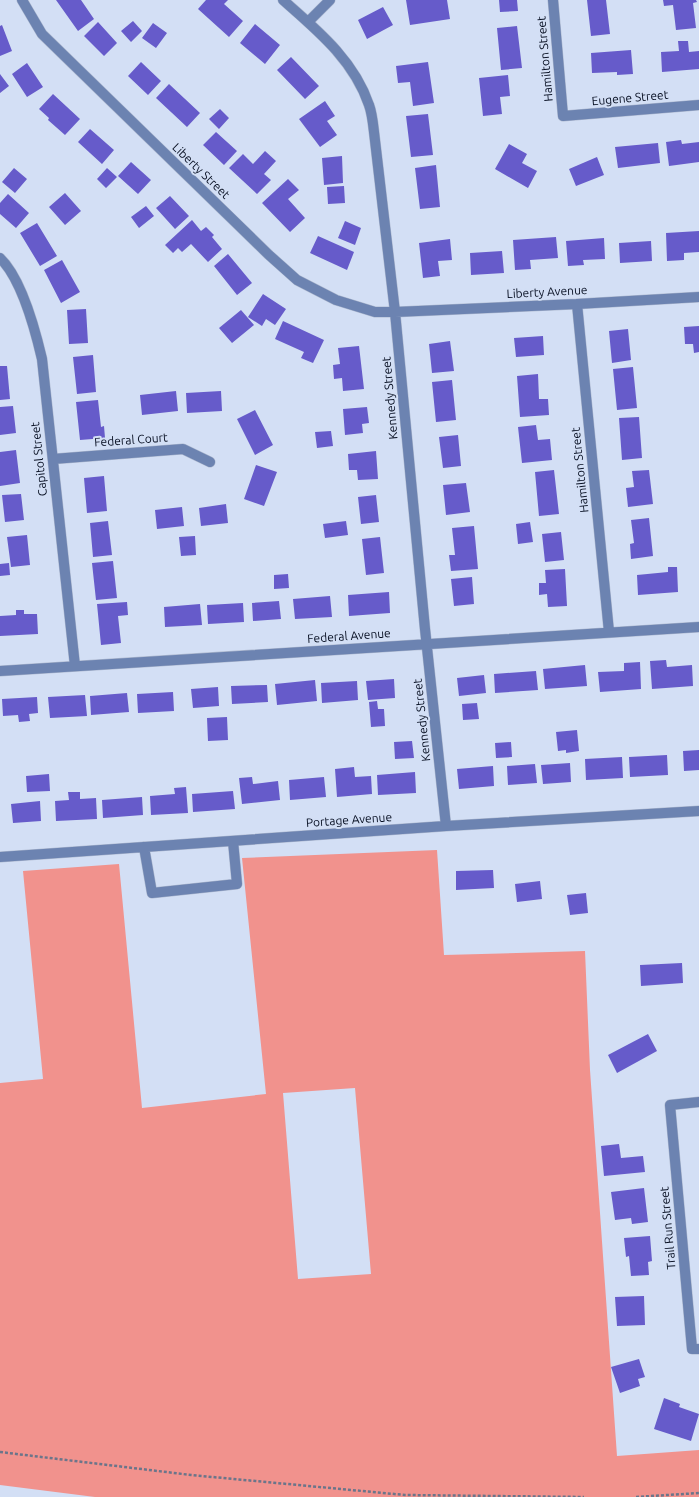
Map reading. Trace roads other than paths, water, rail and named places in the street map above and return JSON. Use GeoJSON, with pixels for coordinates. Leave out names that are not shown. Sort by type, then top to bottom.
{"type":"FeatureCollection","features":[{"type":"Feature","properties":{"kind":"street","name":"Liberty Street"},"geometry":{"type":"LineString","coordinates":[[22,0],[42,34],[297,280],[336,300],[375,312],[395,312]]}},
{"type":"Feature","properties":{"kind":"street","name":"Kennedy Street"},"geometry":{"type":"LineString","coordinates":[[283,0],[338,51],[360,82],[370,106],[395,312],[426,644],[446,826]]}},
{"type":"Feature","properties":{"kind":"street"},"geometry":{"type":"LineString","coordinates":[[308,22],[330,0]]}},
{"type":"Feature","properties":{"kind":"street","name":"Hamilton Street"},"geometry":{"type":"LineString","coordinates":[[553,0],[563,116]]}},
{"type":"Feature","properties":{"kind":"street","name":"Eugene Street"},"geometry":{"type":"LineString","coordinates":[[563,116],[699,105]]}},
{"type":"Feature","properties":{"kind":"street","name":"Capitol Street"},"geometry":{"type":"LineString","coordinates":[[0,258],[15,279],[26,303],[42,359],[75,666]]}},
{"type":"Feature","properties":{"kind":"street","name":"Liberty Avenue"},"geometry":{"type":"LineString","coordinates":[[395,312],[577,304],[699,296]]}},
{"type":"Feature","properties":{"kind":"street","name":"Hamilton Street"},"geometry":{"type":"LineString","coordinates":[[577,304],[609,632]]}},
{"type":"Feature","properties":{"kind":"street","name":"Federal Court"},"geometry":{"type":"LineString","coordinates":[[53,459],[183,449],[210,462]]}},
{"type":"Feature","properties":{"kind":"street","name":"Federal Avenue"},"geometry":{"type":"LineString","coordinates":[[0,671],[699,626]]}},
{"type":"Feature","properties":{"kind":"street","name":"Portage Avenue"},"geometry":{"type":"LineString","coordinates":[[0,857],[446,826],[699,811]]}},
{"type":"Feature","properties":{"kind":"street"},"geometry":{"type":"LineString","coordinates":[[144,847],[152,893],[237,884],[233,841]]}},
{"type":"Feature","properties":{"kind":"street","name":"Trail Run Street"},"geometry":{"type":"LineString","coordinates":[[696,1349],[670,1105],[699,1102]]}}]}
